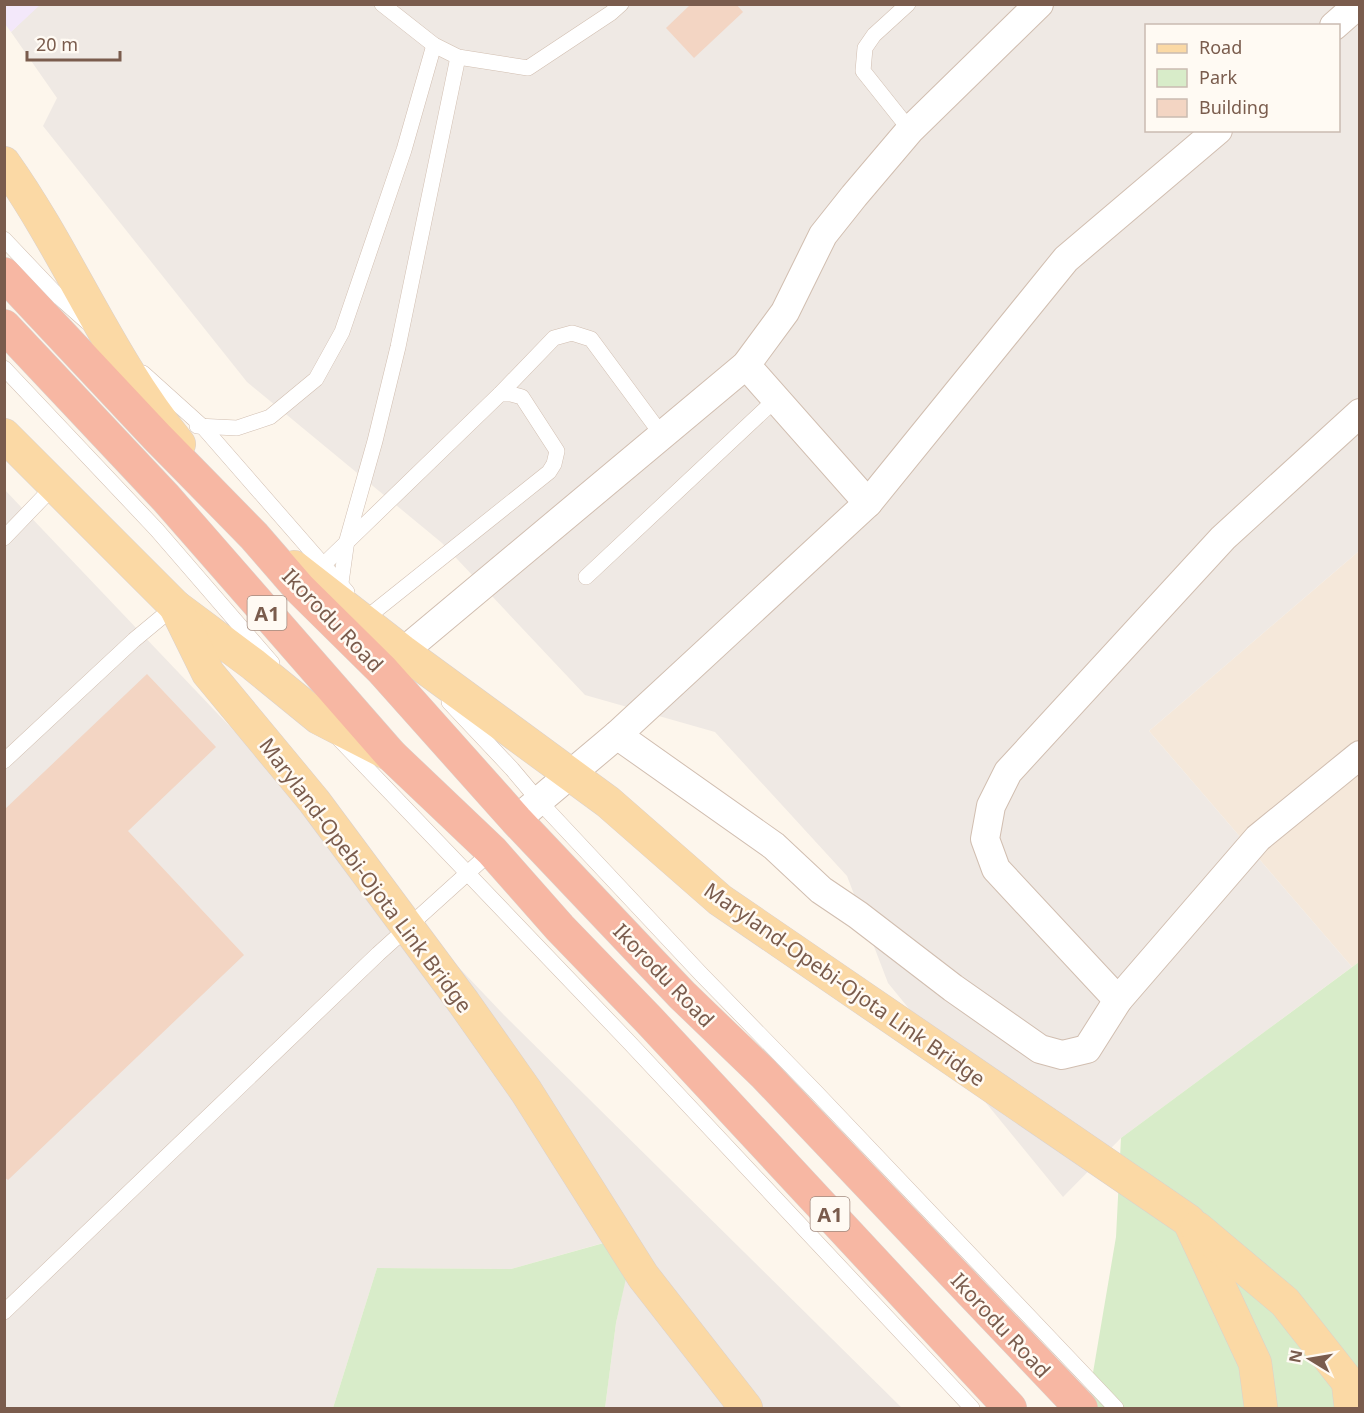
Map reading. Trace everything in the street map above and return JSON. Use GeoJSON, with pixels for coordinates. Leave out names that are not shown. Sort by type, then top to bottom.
{"type":"FeatureCollection","features":[{"type":"Feature","properties":{"kind":"highway","name":"Ikorodu Road"},"geometry":{"type":"LineString","coordinates":[[4,274],[151,421],[254,536],[311,577],[349,614],[527,810],[692,984],[772,1083],[1081,1408]]}},
{"type":"Feature","properties":{"kind":"highway","name":"Ikorodu Road"},"geometry":{"type":"LineString","coordinates":[[4,326],[166,498],[391,754],[492,851],[560,928],[639,1031],[1010,1408]]}},
{"type":"Feature","properties":{"kind":"main road","name":"Ikorodu Road"},"geometry":{"type":"LineString","coordinates":[[4,163],[27,195],[115,348],[151,421]]}},
{"type":"Feature","properties":{"kind":"main road","name":"Ikorodu Road"},"geometry":{"type":"LineString","coordinates":[[4,435],[176,606],[319,718],[391,754]]}},
{"type":"Feature","properties":{"kind":"main road","name":"Maryland-Opebi-Ojota Link Bridge"},"geometry":{"type":"LineString","coordinates":[[176,606],[208,673],[314,801],[408,927],[526,1091],[643,1276],[746,1408]]}},
{"type":"Feature","properties":{"kind":"main road","name":"Maryland-Opebi-Ojota Link Bridge"},"geometry":{"type":"LineString","coordinates":[[392,661],[571,775],[608,802],[720,900],[1189,1221],[1286,1302],[1348,1382],[1350,1408]]}},
{"type":"Feature","properties":{"kind":"main road"},"geometry":{"type":"LineString","coordinates":[[1189,1221],[1255,1363],[1261,1408]]}},
{"type":"Feature","properties":{"kind":"street"},"geometry":{"type":"LineString","coordinates":[[392,661],[746,365],[785,312],[823,235],[910,130],[1039,4]]}},
{"type":"Feature","properties":{"kind":"street"},"geometry":{"type":"LineString","coordinates":[[1336,24],[1359,4]]}},
{"type":"Feature","properties":{"kind":"street"},"geometry":{"type":"LineString","coordinates":[[527,810],[617,735],[868,503],[1066,259],[1216,132]]}},
{"type":"Feature","properties":{"kind":"street"},"geometry":{"type":"LineString","coordinates":[[746,365],[868,503]]}},
{"type":"Feature","properties":{"kind":"street"},"geometry":{"type":"LineString","coordinates":[[1118,1000],[996,868],[985,840],[991,806],[1008,772],[1223,538],[1359,413]]}},
{"type":"Feature","properties":{"kind":"street"},"geometry":{"type":"LineString","coordinates":[[617,735],[774,846],[821,890],[953,988],[1040,1049],[1062,1055],[1087,1049],[1118,1000],[1258,838],[1359,755]]}},
{"type":"Feature","properties":{"kind":"lane"},"geometry":{"type":"LineString","coordinates":[[382,4],[434,45],[458,57],[528,68],[621,4]]}},
{"type":"Feature","properties":{"kind":"lane"},"geometry":{"type":"LineString","coordinates":[[908,4],[874,35],[865,48],[863,71],[910,130]]}},
{"type":"Feature","properties":{"kind":"lane"},"geometry":{"type":"LineString","coordinates":[[151,421],[237,428],[270,417],[316,379],[346,322],[404,150],[434,45]]}},
{"type":"Feature","properties":{"kind":"lane"},"geometry":{"type":"LineString","coordinates":[[349,614],[347,540],[398,347],[458,57]]}},
{"type":"Feature","properties":{"kind":"lane"},"geometry":{"type":"LineString","coordinates":[[4,240],[60,298],[203,427],[311,577],[500,394],[554,338],[572,333],[591,339],[662,435]]}},
{"type":"Feature","properties":{"kind":"lane"},"geometry":{"type":"LineString","coordinates":[[4,368],[158,530],[319,718],[469,874],[639,1031],[972,1408]]}},
{"type":"Feature","properties":{"kind":"lane"},"geometry":{"type":"LineString","coordinates":[[349,614],[549,472],[554,464],[557,451],[522,397],[500,394]]}},
{"type":"Feature","properties":{"kind":"lane"},"geometry":{"type":"LineString","coordinates":[[586,578],[776,399]]}},
{"type":"Feature","properties":{"kind":"lane"},"geometry":{"type":"LineString","coordinates":[[4,538],[55,485]]}},
{"type":"Feature","properties":{"kind":"lane"},"geometry":{"type":"LineString","coordinates":[[4,761],[134,640],[176,606]]}},
{"type":"Feature","properties":{"kind":"lane"},"geometry":{"type":"LineString","coordinates":[[4,1312],[378,954],[492,851]]}},
{"type":"Feature","properties":{"kind":"lane"},"geometry":{"type":"LineString","coordinates":[[692,984],[815,1090],[1116,1408]]}},
{"type":"Feature","properties":{"kind":"shaded area"},"geometry":{"type":"Polygon","coordinates":[[[40,4],[1359,5],[1359,551],[1149,731],[1352,967],[1121,1138],[1063,1197],[888,983],[847,876],[715,732],[585,695],[442,543],[247,382],[43,126],[57,98],[11,32],[40,4]]]}},
{"type":"Feature","properties":{"kind":"shaded area"},"geometry":{"type":"Polygon","coordinates":[[[4,5],[40,5],[11,32],[5,24],[4,5]]]}},
{"type":"Feature","properties":{"kind":"shaded area"},"geometry":{"type":"Polygon","coordinates":[[[4,489],[504,1015],[902,1408],[605,1408],[616,1323],[635,1234],[511,1269],[377,1268],[333,1408],[5,1408],[4,489]]]}},
{"type":"Feature","properties":{"kind":"shaded area"},"geometry":{"type":"Polygon","coordinates":[[[1359,551],[1359,962],[1352,967],[1149,731],[1359,551]]]}},
{"type":"Feature","properties":{"kind":"green space"},"geometry":{"type":"Polygon","coordinates":[[[1359,962],[1359,1408],[1087,1408],[1116,1237],[1121,1138],[1359,962]]]}},
{"type":"Feature","properties":{"kind":"green space"},"geometry":{"type":"Polygon","coordinates":[[[636,1234],[616,1323],[605,1408],[333,1408],[377,1268],[511,1269],[636,1234]]]}},
{"type":"Feature","properties":{"kind":"building"},"geometry":{"type":"Polygon","coordinates":[[[691,4],[736,4],[743,12],[694,58],[666,28],[691,4]]]}},
{"type":"Feature","properties":{"kind":"building"},"geometry":{"type":"Polygon","coordinates":[[[147,674],[216,747],[128,831],[244,955],[8,1180],[4,1177],[4,810],[147,674]]]}}]}
